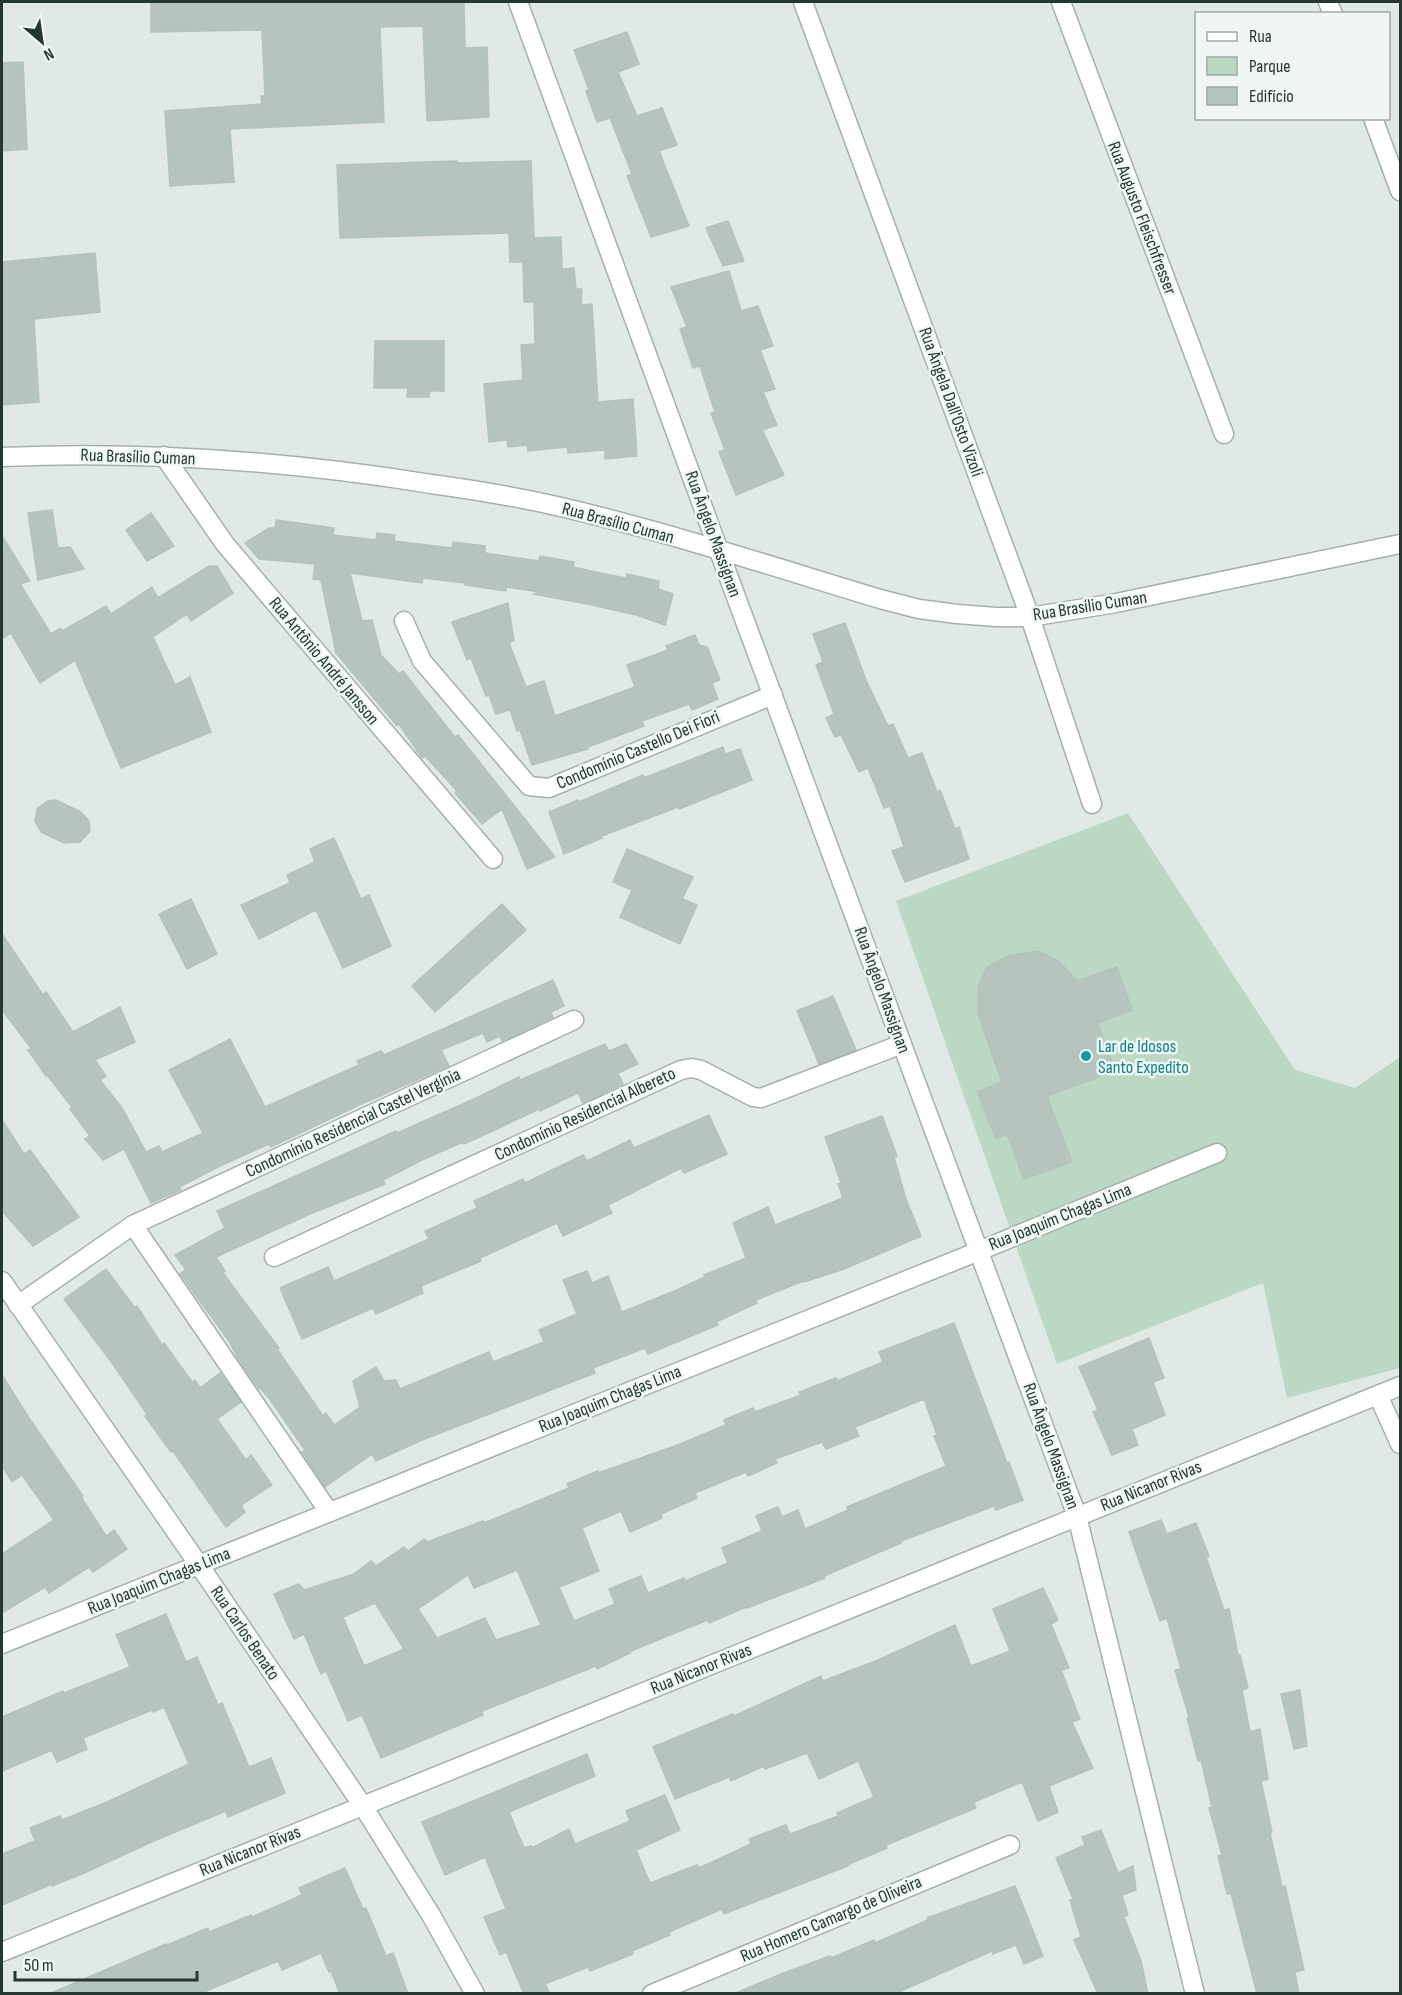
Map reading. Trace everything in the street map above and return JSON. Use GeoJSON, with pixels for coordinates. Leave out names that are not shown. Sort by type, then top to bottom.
{"type":"FeatureCollection","features":[{"type":"Feature","properties":{"kind":"street","name":"Rua Ângelo Massignan"},"geometry":{"type":"LineString","coordinates":[[518,2],[1077,1516],[1195,1994]]}},
{"type":"Feature","properties":{"kind":"street","name":"Rua Ângela Dall'Osto Vizoli"},"geometry":{"type":"LineString","coordinates":[[803,2],[1030,617],[1092,804]]}},
{"type":"Feature","properties":{"kind":"street","name":"Rua Augusto Fleischfresser"},"geometry":{"type":"LineString","coordinates":[[1061,2],[1224,434]]}},
{"type":"Feature","properties":{"kind":"street"},"geometry":{"type":"LineString","coordinates":[[1374,120],[1401,191]]}},
{"type":"Feature","properties":{"kind":"street","name":"Rua Brasílio Cuman"},"geometry":{"type":"LineString","coordinates":[[2,457],[164,456],[288,465],[481,491],[561,507],[880,599],[919,609],[957,614],[1030,617],[1116,603],[1401,544]]}},
{"type":"Feature","properties":{"kind":"street","name":"Rua Antônio André Jansson"},"geometry":{"type":"LineString","coordinates":[[164,456],[225,544],[493,860]]}},
{"type":"Feature","properties":{"kind":"street","name":"Condomínio Castello Dei Fiori"},"geometry":{"type":"LineString","coordinates":[[404,621],[422,661],[530,786],[549,788],[773,695]]}},
{"type":"Feature","properties":{"kind":"street","name":"Condomínio Residencial Castel Vergínia"},"geometry":{"type":"LineString","coordinates":[[18,1305],[133,1225],[574,1020]]}},
{"type":"Feature","properties":{"kind":"street","name":"Condomínio Residencial Albereto"},"geometry":{"type":"LineString","coordinates":[[273,1257],[681,1070],[692,1068],[701,1070],[753,1097],[761,1098],[902,1044]]}},
{"type":"Feature","properties":{"kind":"street","name":"Rua Joaquim Chagas Lima"},"geometry":{"type":"LineString","coordinates":[[2,1644],[1217,1153]]}},
{"type":"Feature","properties":{"kind":"street"},"geometry":{"type":"LineString","coordinates":[[133,1225],[329,1512]]}},
{"type":"Feature","properties":{"kind":"street","name":"Rua Carlos Benato"},"geometry":{"type":"LineString","coordinates":[[2,1281],[363,1806],[431,1915],[475,1994]]}},
{"type":"Feature","properties":{"kind":"street","name":"Rua Nicanor Rivas"},"geometry":{"type":"LineString","coordinates":[[2,1952],[1400,1386]]}},
{"type":"Feature","properties":{"kind":"street"},"geometry":{"type":"LineString","coordinates":[[1378,1395],[1401,1444]]}},
{"type":"Feature","properties":{"kind":"street","name":"Rua Homero Camargo de Oliveira"},"geometry":{"type":"LineString","coordinates":[[652,1994],[1010,1845]]}},
{"type":"Feature","properties":{"kind":"green space"},"geometry":{"type":"Polygon","coordinates":[[[1128,813],[1295,1070],[1355,1088],[1400,1057],[1400,1368],[1287,1398],[1263,1283],[1057,1364],[896,901],[1128,813]]]}},
{"type":"Feature","properties":{"kind":"building"},"geometry":{"type":"Polygon","coordinates":[[[151,2],[464,2],[465,48],[487,47],[489,117],[427,121],[423,26],[380,27],[384,122],[230,129],[234,182],[170,186],[165,111],[262,104],[261,96],[265,96],[262,30],[151,32],[151,2]]]}},
{"type":"Feature","properties":{"kind":"building"},"geometry":{"type":"Polygon","coordinates":[[[627,32],[639,64],[618,72],[637,116],[662,108],[677,145],[659,151],[689,226],[651,237],[627,176],[632,174],[610,118],[597,122],[586,91],[589,90],[574,50],[627,32]]]}},
{"type":"Feature","properties":{"kind":"building"},"geometry":{"type":"Polygon","coordinates":[[[23,62],[27,149],[2,151],[2,63],[23,62]]]}},
{"type":"Feature","properties":{"kind":"building"},"geometry":{"type":"Polygon","coordinates":[[[457,161],[457,163],[531,161],[534,238],[561,237],[562,269],[574,268],[576,289],[582,289],[581,305],[592,304],[598,402],[633,399],[637,456],[605,459],[605,450],[568,453],[567,447],[528,451],[527,445],[508,447],[507,440],[489,442],[484,384],[523,380],[521,345],[535,344],[534,302],[524,302],[523,262],[510,262],[509,233],[340,238],[337,165],[457,161]]]}},
{"type":"Feature","properties":{"kind":"building"},"geometry":{"type":"Polygon","coordinates":[[[728,221],[744,261],[723,266],[706,228],[728,221]]]}},
{"type":"Feature","properties":{"kind":"building"},"geometry":{"type":"Polygon","coordinates":[[[95,253],[100,312],[34,319],[39,402],[2,405],[2,262],[95,253]]]}},
{"type":"Feature","properties":{"kind":"building"},"geometry":{"type":"Polygon","coordinates":[[[729,271],[741,311],[758,306],[773,346],[760,350],[775,389],[763,392],[777,425],[762,430],[784,475],[736,495],[719,452],[725,450],[711,413],[715,412],[700,366],[693,368],[680,329],[687,327],[671,287],[729,271]]]}},
{"type":"Feature","properties":{"kind":"building"},"geometry":{"type":"Polygon","coordinates":[[[375,341],[444,341],[444,391],[430,391],[429,397],[407,397],[408,388],[374,388],[375,341]]]}},
{"type":"Feature","properties":{"kind":"building"},"geometry":{"type":"Polygon","coordinates":[[[52,510],[58,548],[70,547],[84,569],[38,580],[28,513],[52,510]]]}},
{"type":"Feature","properties":{"kind":"building"},"geometry":{"type":"Polygon","coordinates":[[[151,513],[174,546],[147,561],[126,530],[151,513]]]}},
{"type":"Feature","properties":{"kind":"building"},"geometry":{"type":"Polygon","coordinates":[[[276,520],[334,528],[333,535],[376,540],[377,533],[395,535],[394,541],[452,548],[453,542],[485,546],[485,553],[539,561],[540,556],[574,562],[573,567],[626,578],[627,574],[659,581],[658,589],[673,594],[665,625],[636,615],[534,594],[540,592],[506,587],[506,591],[423,578],[422,583],[350,573],[362,621],[372,620],[381,655],[399,674],[403,671],[455,737],[458,735],[555,857],[527,869],[502,809],[482,824],[455,793],[457,791],[425,756],[422,758],[399,724],[397,726],[336,653],[321,580],[313,579],[315,564],[259,559],[245,543],[269,528],[275,528],[276,520]]]}},
{"type":"Feature","properties":{"kind":"building"},"geometry":{"type":"Polygon","coordinates":[[[2,536],[30,581],[20,584],[51,634],[60,628],[62,631],[106,606],[111,614],[152,587],[158,598],[209,566],[217,566],[233,593],[191,621],[187,614],[153,637],[175,685],[190,677],[211,732],[121,768],[75,660],[40,683],[11,633],[2,639],[2,536]]]}},
{"type":"Feature","properties":{"kind":"building"},"geometry":{"type":"Polygon","coordinates":[[[508,603],[514,640],[509,643],[526,687],[544,681],[555,716],[635,687],[627,665],[668,650],[666,646],[695,635],[699,645],[707,647],[720,680],[712,683],[718,699],[692,710],[689,704],[642,721],[644,726],[588,747],[588,749],[532,765],[520,730],[517,731],[510,710],[496,714],[471,658],[467,660],[452,622],[508,603]]]}},
{"type":"Feature","properties":{"kind":"building"},"geometry":{"type":"Polygon","coordinates":[[[845,623],[866,680],[888,726],[893,724],[908,758],[922,753],[955,829],[959,827],[969,859],[905,882],[892,851],[904,847],[890,806],[884,808],[868,768],[859,772],[841,735],[835,737],[826,718],[834,714],[816,665],[823,662],[813,634],[845,623]]]}},
{"type":"Feature","properties":{"kind":"building"},"geometry":{"type":"Polygon","coordinates":[[[723,747],[725,754],[740,749],[752,780],[599,837],[602,838],[564,854],[549,812],[723,747]]]}},
{"type":"Feature","properties":{"kind":"building"},"geometry":{"type":"Polygon","coordinates":[[[56,800],[81,812],[89,821],[90,831],[80,842],[64,843],[41,832],[35,821],[37,809],[48,801],[56,800]]]}},
{"type":"Feature","properties":{"kind":"building"},"geometry":{"type":"Polygon","coordinates":[[[334,838],[361,899],[369,895],[391,946],[343,968],[316,910],[259,939],[241,905],[290,883],[287,875],[315,862],[310,849],[334,838]]]}},
{"type":"Feature","properties":{"kind":"building"},"geometry":{"type":"Polygon","coordinates":[[[627,849],[693,877],[682,899],[697,905],[680,944],[620,917],[632,890],[613,882],[627,849]]]}},
{"type":"Feature","properties":{"kind":"building"},"geometry":{"type":"Polygon","coordinates":[[[191,899],[217,954],[187,969],[159,914],[191,899]]]}},
{"type":"Feature","properties":{"kind":"building"},"geometry":{"type":"Polygon","coordinates":[[[502,904],[526,930],[435,1012],[412,986],[502,904]]]}},
{"type":"Feature","properties":{"kind":"building"},"geometry":{"type":"Polygon","coordinates":[[[2,934],[43,995],[46,992],[73,1032],[120,1007],[135,1042],[95,1060],[106,1076],[100,1080],[122,1108],[146,1152],[159,1146],[162,1152],[203,1133],[169,1070],[230,1039],[265,1107],[359,1065],[357,1061],[381,1051],[384,1055],[553,980],[564,1006],[551,1012],[553,1017],[502,1041],[500,1036],[487,1042],[483,1033],[441,1050],[449,1066],[271,1147],[269,1144],[220,1166],[179,1187],[181,1190],[151,1203],[124,1149],[103,1160],[85,1139],[90,1136],[70,1109],[72,1107],[46,1076],[28,1050],[31,1048],[2,1010],[2,934]]]}},
{"type":"Feature","properties":{"kind":"building","name":"Lar de Idosos Santo Expedito"},"geometry":{"type":"Polygon","coordinates":[[[1037,951],[1059,961],[1077,981],[1117,967],[1132,1010],[1098,1023],[1115,1071],[1047,1096],[1072,1162],[1024,1179],[1007,1134],[996,1139],[977,1092],[1002,1082],[978,1014],[978,987],[987,967],[1008,956],[1037,951]]]}},
{"type":"Feature","properties":{"kind":"building"},"geometry":{"type":"Polygon","coordinates":[[[833,996],[856,1050],[819,1064],[797,1011],[833,996]]]}},
{"type":"Feature","properties":{"kind":"building"},"geometry":{"type":"Polygon","coordinates":[[[605,1044],[609,1051],[626,1044],[638,1064],[618,1073],[623,1084],[583,1103],[578,1093],[540,1111],[539,1109],[464,1144],[463,1142],[422,1160],[383,1180],[385,1184],[310,1214],[216,1257],[225,1271],[223,1273],[279,1348],[277,1349],[323,1416],[326,1413],[334,1425],[360,1407],[353,1381],[376,1367],[384,1381],[396,1380],[400,1389],[489,1352],[493,1362],[544,1342],[539,1330],[577,1314],[563,1280],[587,1271],[592,1283],[608,1276],[622,1312],[746,1258],[733,1223],[768,1207],[775,1225],[843,1198],[838,1184],[841,1183],[825,1137],[882,1116],[897,1156],[894,1157],[906,1199],[921,1236],[844,1269],[803,1281],[756,1300],[757,1303],[716,1322],[718,1325],[648,1354],[645,1348],[593,1368],[595,1373],[422,1440],[376,1461],[372,1454],[325,1487],[302,1452],[305,1450],[269,1398],[259,1389],[229,1341],[180,1274],[186,1270],[175,1255],[225,1228],[217,1211],[396,1131],[397,1133],[474,1099],[519,1077],[520,1080],[605,1044]]]}},
{"type":"Feature","properties":{"kind":"building"},"geometry":{"type":"Polygon","coordinates":[[[709,1115],[727,1154],[684,1173],[681,1168],[608,1205],[612,1213],[563,1236],[557,1223],[480,1258],[481,1261],[421,1286],[423,1293],[376,1314],[373,1308],[302,1339],[280,1288],[328,1267],[334,1281],[429,1239],[425,1231],[477,1208],[474,1201],[523,1179],[525,1183],[583,1155],[587,1161],[630,1140],[634,1148],[709,1115]]]}},
{"type":"Feature","properties":{"kind":"building"},"geometry":{"type":"Polygon","coordinates":[[[2,1120],[24,1154],[30,1150],[79,1217],[33,1246],[2,1211],[2,1120]]]}},
{"type":"Feature","properties":{"kind":"building"},"geometry":{"type":"Polygon","coordinates":[[[106,1269],[135,1308],[137,1306],[162,1345],[164,1343],[192,1382],[195,1380],[200,1388],[220,1373],[241,1402],[217,1419],[246,1460],[251,1455],[272,1485],[241,1505],[245,1512],[226,1527],[173,1451],[171,1452],[145,1416],[147,1414],[112,1363],[64,1299],[106,1269]]]}},
{"type":"Feature","properties":{"kind":"building"},"geometry":{"type":"Polygon","coordinates":[[[954,1323],[1023,1500],[996,1510],[994,1506],[901,1541],[901,1543],[824,1576],[825,1578],[709,1623],[708,1620],[629,1652],[597,1669],[596,1666],[482,1711],[483,1715],[381,1758],[362,1715],[348,1721],[326,1671],[321,1674],[304,1634],[294,1639],[274,1594],[299,1584],[304,1590],[354,1574],[371,1561],[376,1566],[404,1547],[408,1551],[424,1539],[427,1542],[483,1521],[484,1523],[569,1488],[567,1484],[598,1471],[598,1473],[675,1446],[726,1425],[724,1420],[753,1408],[755,1412],[801,1395],[799,1392],[836,1378],[837,1381],[883,1362],[879,1352],[954,1323]],[[924,1399],[855,1427],[859,1436],[826,1449],[822,1442],[775,1459],[777,1463],[748,1476],[746,1472],[695,1493],[697,1498],[661,1514],[662,1518],[630,1532],[621,1511],[582,1528],[599,1571],[559,1587],[574,1621],[615,1604],[609,1589],[641,1576],[648,1593],[728,1563],[722,1548],[762,1531],[756,1516],[778,1507],[782,1517],[798,1510],[805,1529],[848,1510],[847,1507],[946,1466],[934,1436],[937,1435],[924,1399]],[[517,1570],[474,1588],[468,1575],[418,1609],[437,1638],[485,1618],[496,1640],[541,1625],[517,1570]],[[375,1603],[343,1617],[364,1666],[404,1649],[375,1603]]]}},
{"type":"Feature","properties":{"kind":"building"},"geometry":{"type":"Polygon","coordinates":[[[1149,1338],[1164,1378],[1153,1382],[1165,1415],[1132,1429],[1138,1445],[1112,1455],[1093,1412],[1098,1410],[1079,1367],[1149,1338]]]}},
{"type":"Feature","properties":{"kind":"building"},"geometry":{"type":"Polygon","coordinates":[[[2,1375],[83,1496],[81,1497],[106,1536],[114,1530],[127,1549],[93,1572],[89,1567],[49,1593],[45,1587],[2,1613],[2,1554],[54,1520],[22,1475],[12,1482],[2,1466],[2,1375]]]}},
{"type":"Feature","properties":{"kind":"building"},"geometry":{"type":"Polygon","coordinates":[[[1161,1520],[1167,1534],[1196,1523],[1209,1556],[1206,1557],[1224,1610],[1229,1609],[1238,1655],[1240,1655],[1248,1688],[1242,1690],[1250,1732],[1260,1729],[1268,1779],[1261,1781],[1272,1832],[1270,1833],[1304,1970],[1295,1972],[1299,1994],[1257,1994],[1231,1893],[1227,1894],[1218,1856],[1222,1855],[1209,1808],[1212,1807],[1175,1670],[1181,1669],[1167,1618],[1160,1621],[1129,1532],[1161,1520]]]}},
{"type":"Feature","properties":{"kind":"building"},"geometry":{"type":"Polygon","coordinates":[[[1043,1588],[1058,1620],[1051,1624],[1069,1668],[1061,1670],[1080,1719],[1072,1722],[1093,1768],[1049,1786],[1058,1812],[1038,1821],[1022,1782],[974,1802],[976,1808],[886,1845],[887,1848],[848,1866],[724,1914],[722,1909],[669,1932],[670,1935],[632,1951],[633,1954],[590,1971],[588,1967],[545,1984],[550,1994],[524,1994],[506,1952],[500,1955],[484,1917],[506,1909],[485,1857],[445,1875],[422,1822],[587,1754],[595,1776],[509,1812],[524,1848],[531,1846],[532,1848],[569,1829],[575,1844],[630,1821],[626,1811],[665,1795],[680,1830],[636,1850],[650,1883],[697,1865],[699,1868],[751,1844],[749,1839],[786,1825],[790,1834],[838,1816],[837,1813],[874,1797],[858,1761],[819,1779],[807,1753],[765,1769],[764,1766],[731,1781],[729,1777],[675,1799],[653,1747],[733,1714],[734,1716],[821,1676],[823,1681],[878,1660],[955,1625],[971,1666],[1010,1651],[993,1609],[1043,1588]]]}},
{"type":"Feature","properties":{"kind":"building"},"geometry":{"type":"Polygon","coordinates":[[[166,1614],[186,1662],[197,1657],[218,1705],[222,1703],[249,1767],[271,1758],[285,1793],[228,1817],[226,1811],[82,1874],[2,1905],[2,1854],[35,1841],[30,1828],[60,1816],[62,1820],[107,1802],[189,1764],[164,1707],[83,1738],[87,1749],[57,1762],[52,1750],[2,1771],[2,1717],[63,1691],[64,1693],[130,1667],[116,1635],[166,1614]]]}},
{"type":"Feature","properties":{"kind":"building"},"geometry":{"type":"Polygon","coordinates":[[[1300,1690],[1307,1746],[1294,1749],[1281,1694],[1300,1690]]]}},
{"type":"Feature","properties":{"kind":"building"},"geometry":{"type":"Polygon","coordinates":[[[1101,1830],[1118,1873],[1133,1866],[1136,1890],[1122,1895],[1128,1915],[1124,1917],[1141,1961],[1148,1994],[1098,1994],[1074,1940],[1081,1937],[1070,1900],[1073,1899],[1056,1858],[1085,1845],[1082,1837],[1101,1830]]]}},
{"type":"Feature","properties":{"kind":"building"},"geometry":{"type":"Polygon","coordinates":[[[345,1868],[363,1909],[366,1908],[386,1956],[393,1953],[408,1994],[340,1994],[321,1953],[282,1970],[278,1961],[199,1994],[49,1994],[208,1928],[209,1932],[251,1915],[252,1917],[302,1895],[299,1888],[345,1868]]]}},
{"type":"Feature","properties":{"kind":"building"},"geometry":{"type":"Polygon","coordinates":[[[1015,1886],[1043,1956],[1024,1964],[1016,1945],[993,1954],[992,1951],[894,1994],[738,1994],[738,1992],[781,1974],[830,1956],[831,1958],[874,1940],[875,1943],[928,1920],[927,1918],[1015,1886]]]}},
{"type":"Feature","properties":{"kind":"place","name":"Lar de Idosos Santo Expedito"},"geometry":{"type":"Point","coordinates":[1086,1056]}}]}
